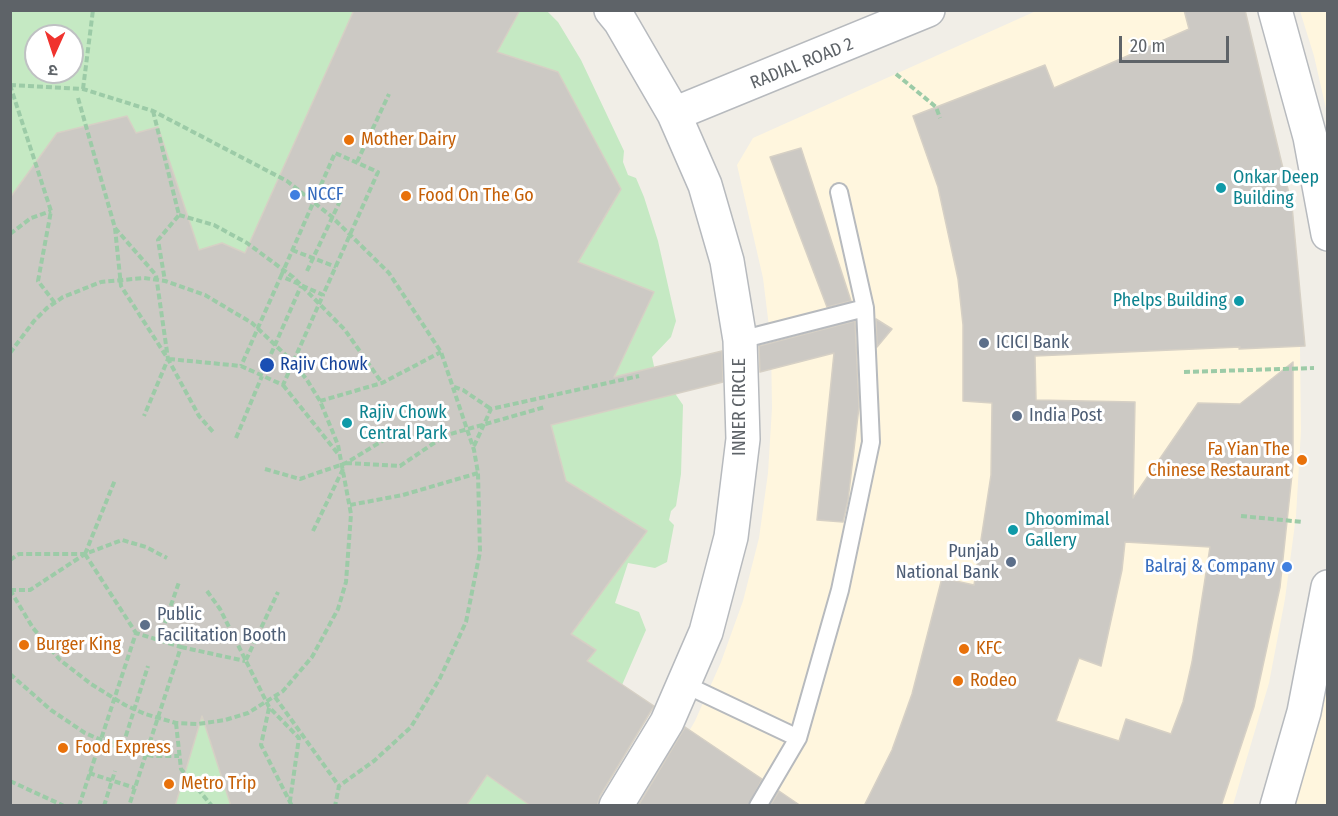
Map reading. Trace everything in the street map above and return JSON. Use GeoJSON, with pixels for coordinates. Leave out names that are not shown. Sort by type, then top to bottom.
{"type":"FeatureCollection","features":[{"type":"Feature","properties":{"kind":"street","name":"INNER CIRCLE"},"geometry":{"type":"LineString","coordinates":[[611,10],[620,21],[674,114],[705,185],[724,250],[740,340],[742,439],[732,537],[706,632],[667,722],[616,806]]}},
{"type":"Feature","properties":{"kind":"street","name":"RADIAL ROAD 2"},"geometry":{"type":"LineString","coordinates":[[674,114],[928,10]]}},
{"type":"Feature","properties":{"kind":"street"},"geometry":{"type":"LineString","coordinates":[[1275,10],[1310,137],[1328,234]]}},
{"type":"Feature","properties":{"kind":"street"},"geometry":{"type":"LineString","coordinates":[[1277,806],[1304,712],[1328,587]]}},
{"type":"Feature","properties":{"kind":"lane"},"geometry":{"type":"LineString","coordinates":[[758,806],[798,738],[840,590],[871,442],[865,308],[839,192]]}},
{"type":"Feature","properties":{"kind":"lane"},"geometry":{"type":"LineString","coordinates":[[740,340],[865,308]]}},
{"type":"Feature","properties":{"kind":"lane"},"geometry":{"type":"LineString","coordinates":[[684,684],[798,738]]}},
{"type":"Feature","properties":{"kind":"path"},"geometry":{"type":"LineString","coordinates":[[83,89],[93,10]]}},
{"type":"Feature","properties":{"kind":"path"},"geometry":{"type":"LineString","coordinates":[[896,74],[936,107],[940,118]]}},
{"type":"Feature","properties":{"kind":"path"},"geometry":{"type":"LineString","coordinates":[[55,303],[38,281],[51,211],[10,85],[83,89],[153,111],[287,181],[331,216],[389,273],[441,351],[474,450],[478,473],[480,552],[466,622],[440,678],[411,727],[374,761],[339,786],[334,806]]}},
{"type":"Feature","properties":{"kind":"path"},"geometry":{"type":"LineString","coordinates":[[357,162],[389,94]]}},
{"type":"Feature","properties":{"kind":"path"},"geometry":{"type":"LineString","coordinates":[[78,98],[115,228],[121,286],[168,359],[199,416],[214,434]]}},
{"type":"Feature","properties":{"kind":"path"},"geometry":{"type":"LineString","coordinates":[[153,111],[179,215]]}},
{"type":"Feature","properties":{"kind":"path"},"geometry":{"type":"LineString","coordinates":[[241,366],[335,153],[357,162],[378,172],[283,385]]}},
{"type":"Feature","properties":{"kind":"path"},"geometry":{"type":"LineString","coordinates":[[307,271],[340,201]]}},
{"type":"Feature","properties":{"kind":"path"},"geometry":{"type":"LineString","coordinates":[[10,234],[31,218],[51,211]]}},
{"type":"Feature","properties":{"kind":"path"},"geometry":{"type":"LineString","coordinates":[[165,281],[158,240],[179,215]]}},
{"type":"Feature","properties":{"kind":"path"},"geometry":{"type":"LineString","coordinates":[[179,215],[214,225],[247,243],[293,277],[345,330],[382,383]]}},
{"type":"Feature","properties":{"kind":"path"},"geometry":{"type":"LineString","coordinates":[[115,228],[156,275],[168,359],[144,416]]}},
{"type":"Feature","properties":{"kind":"path"},"geometry":{"type":"LineString","coordinates":[[292,250],[336,267]]}},
{"type":"Feature","properties":{"kind":"path"},"geometry":{"type":"LineString","coordinates":[[281,276],[323,295]]}},
{"type":"Feature","properties":{"kind":"path"},"geometry":{"type":"LineString","coordinates":[[10,353],[34,321],[55,303],[63,297],[100,282],[122,278],[165,281],[205,295],[252,323],[292,361],[320,401],[338,445],[350,505],[346,582],[338,609],[312,657],[297,676],[275,697],[248,713],[225,720],[198,724],[176,723],[145,714],[91,684],[60,660],[33,628],[10,590]]}},
{"type":"Feature","properties":{"kind":"path"},"geometry":{"type":"LineString","coordinates":[[272,354],[302,285]]}},
{"type":"Feature","properties":{"kind":"path"},"geometry":{"type":"LineString","coordinates":[[320,401],[382,383],[441,351]]}},
{"type":"Feature","properties":{"kind":"path"},"geometry":{"type":"LineString","coordinates":[[168,359],[241,366],[283,385],[346,463],[400,466],[447,435]]}},
{"type":"Feature","properties":{"kind":"path"},"geometry":{"type":"LineString","coordinates":[[1184,372],[1314,368]]}},
{"type":"Feature","properties":{"kind":"path"},"geometry":{"type":"LineString","coordinates":[[236,438],[262,376]]}},
{"type":"Feature","properties":{"kind":"path"},"geometry":{"type":"LineString","coordinates":[[453,387],[463,390],[491,409],[639,376]]}},
{"type":"Feature","properties":{"kind":"path"},"geometry":{"type":"LineString","coordinates":[[266,469],[300,479],[346,463],[392,435],[447,435],[545,407]]}},
{"type":"Feature","properties":{"kind":"path"},"geometry":{"type":"LineString","coordinates":[[474,450],[475,441],[491,409]]}},
{"type":"Feature","properties":{"kind":"path"},"geometry":{"type":"LineString","coordinates":[[314,531],[346,463]]}},
{"type":"Feature","properties":{"kind":"path"},"geometry":{"type":"LineString","coordinates":[[350,505],[403,495],[478,473]]}},
{"type":"Feature","properties":{"kind":"path"},"geometry":{"type":"LineString","coordinates":[[85,554],[115,480]]}},
{"type":"Feature","properties":{"kind":"path"},"geometry":{"type":"LineString","coordinates":[[1241,516],[1303,522]]}},
{"type":"Feature","properties":{"kind":"path"},"geometry":{"type":"LineString","coordinates":[[10,590],[30,590],[85,554],[122,540],[147,547],[167,558]]}},
{"type":"Feature","properties":{"kind":"path"},"geometry":{"type":"LineString","coordinates":[[10,560],[19,554],[85,554]]}},
{"type":"Feature","properties":{"kind":"path"},"geometry":{"type":"LineString","coordinates":[[85,554],[136,633],[181,647],[246,661]]}},
{"type":"Feature","properties":{"kind":"path"},"geometry":{"type":"LineString","coordinates":[[159,640],[179,582]]}},
{"type":"Feature","properties":{"kind":"path"},"geometry":{"type":"LineString","coordinates":[[207,591],[220,609],[269,707],[299,738],[291,803]]}},
{"type":"Feature","properties":{"kind":"path"},"geometry":{"type":"LineString","coordinates":[[246,661],[278,592]]}},
{"type":"Feature","properties":{"kind":"path"},"geometry":{"type":"LineString","coordinates":[[10,603],[16,600]]}},
{"type":"Feature","properties":{"kind":"path"},"geometry":{"type":"LineString","coordinates":[[79,806],[136,633]]}},
{"type":"Feature","properties":{"kind":"path"},"geometry":{"type":"LineString","coordinates":[[129,806],[181,647]]}},
{"type":"Feature","properties":{"kind":"path"},"geometry":{"type":"LineString","coordinates":[[123,745],[148,666]]}},
{"type":"Feature","properties":{"kind":"path"},"geometry":{"type":"LineString","coordinates":[[10,674],[51,710],[86,732],[122,749],[153,756],[179,756]]}},
{"type":"Feature","properties":{"kind":"path"},"geometry":{"type":"LineString","coordinates":[[275,697],[339,786]]}},
{"type":"Feature","properties":{"kind":"path"},"geometry":{"type":"LineString","coordinates":[[269,707],[261,745],[291,803]]}},
{"type":"Feature","properties":{"kind":"path"},"geometry":{"type":"LineString","coordinates":[[176,723],[181,769],[212,806]]}},
{"type":"Feature","properties":{"kind":"path"},"geometry":{"type":"LineString","coordinates":[[101,738],[146,753]]}},
{"type":"Feature","properties":{"kind":"path"},"geometry":{"type":"LineString","coordinates":[[104,806],[115,771]]}},
{"type":"Feature","properties":{"kind":"path"},"geometry":{"type":"LineString","coordinates":[[89,773],[135,788]]}},
{"type":"Feature","properties":{"kind":"path"},"geometry":{"type":"LineString","coordinates":[[10,781],[64,806]]}},
{"type":"Feature","properties":{"kind":"shaded area"},"geometry":{"type":"Polygon","coordinates":[[[1036,11],[1237,11],[1293,262],[1300,346],[1301,431],[1296,516],[1285,599],[1269,683],[1233,805],[664,806],[662,778],[695,721],[721,662],[743,601],[759,538],[768,473],[772,408],[771,343],[763,278],[737,165],[753,138],[1036,11]]]}},
{"type":"Feature","properties":{"kind":"shaded area"},"geometry":{"type":"Polygon","coordinates":[[[1300,11],[1327,11],[1327,113],[1314,56],[1300,11]]]}},
{"type":"Feature","properties":{"kind":"shaded area"},"geometry":{"type":"Polygon","coordinates":[[[1327,677],[1327,805],[1292,806],[1310,750],[1327,677]]]}},
{"type":"Feature","properties":{"kind":"green space","name":"Rajiv Chowk Central Park"},"geometry":{"type":"Polygon","coordinates":[[[546,10],[558,22],[581,60],[624,151],[623,162],[628,175],[636,178],[644,197],[658,241],[676,321],[671,337],[652,357],[657,380],[674,392],[683,405],[681,474],[676,506],[671,511],[669,520],[674,525],[667,562],[655,568],[628,563],[615,603],[639,612],[646,630],[615,701],[548,805],[11,805],[10,11],[546,10]]]}},
{"type":"Feature","properties":{"kind":"building","name":"Rajiv Chowk Central Park"},"geometry":{"type":"Polygon","coordinates":[[[354,10],[520,10],[497,52],[558,72],[621,189],[578,262],[654,292],[614,377],[722,351],[723,382],[551,425],[566,481],[647,531],[571,634],[596,650],[587,661],[654,706],[600,796],[597,806],[531,806],[487,775],[466,806],[231,806],[202,716],[175,806],[10,806],[10,198],[57,133],[127,116],[136,133],[158,127],[199,250],[222,243],[245,253],[354,10]]]}},
{"type":"Feature","properties":{"kind":"building"},"geometry":{"type":"Polygon","coordinates":[[[1184,10],[1245,10],[1292,206],[1305,346],[1035,356],[1036,400],[1135,402],[1133,498],[1198,403],[1240,404],[1293,362],[1293,465],[1280,587],[1254,707],[1221,806],[864,806],[892,750],[912,694],[942,578],[974,585],[991,475],[992,403],[963,401],[963,325],[958,279],[938,187],[913,116],[1045,65],[1054,88],[1189,29],[1184,10]],[[1125,542],[1122,570],[1101,666],[1079,658],[1056,721],[1119,741],[1126,719],[1171,734],[1183,702],[1192,662],[1210,547],[1125,542]]]}},
{"type":"Feature","properties":{"kind":"building"},"geometry":{"type":"Polygon","coordinates":[[[801,148],[851,301],[827,307],[770,157],[801,148]]]}},
{"type":"Feature","properties":{"kind":"building"},"geometry":{"type":"Polygon","coordinates":[[[876,319],[892,329],[877,347],[876,319]]]}},
{"type":"Feature","properties":{"kind":"building"},"geometry":{"type":"Polygon","coordinates":[[[855,321],[859,407],[848,500],[843,522],[817,520],[834,353],[760,372],[759,346],[855,321]]]}},
{"type":"Feature","properties":{"kind":"building"},"geometry":{"type":"Polygon","coordinates":[[[685,727],[762,779],[748,806],[638,806],[685,727]]]}},
{"type":"Feature","properties":{"kind":"building"},"geometry":{"type":"Polygon","coordinates":[[[779,791],[801,806],[770,806],[779,791]]]}},
{"type":"Feature","properties":{"kind":"place","name":"Mother Dairy"},"geometry":{"type":"Point","coordinates":[349,140]}},
{"type":"Feature","properties":{"kind":"place","name":"Onkar Deep Building"},"geometry":{"type":"Point","coordinates":[1221,188]}},
{"type":"Feature","properties":{"kind":"place","name":"NCCF"},"geometry":{"type":"Point","coordinates":[295,195]}},
{"type":"Feature","properties":{"kind":"place","name":"Food On The Go"},"geometry":{"type":"Point","coordinates":[406,196]}},
{"type":"Feature","properties":{"kind":"place","name":"Phelps Building"},"geometry":{"type":"Point","coordinates":[1239,301]}},
{"type":"Feature","properties":{"kind":"place","name":"ICICI Bank"},"geometry":{"type":"Point","coordinates":[984,343]}},
{"type":"Feature","properties":{"kind":"place","name":"Rajiv Chowk"},"geometry":{"type":"Point","coordinates":[267,365]}},
{"type":"Feature","properties":{"kind":"place","name":"India Post"},"geometry":{"type":"Point","coordinates":[1017,416]}},
{"type":"Feature","properties":{"kind":"place","name":"Rajiv Chowk Central Park"},"geometry":{"type":"Point","coordinates":[347,423]}},
{"type":"Feature","properties":{"kind":"place","name":"Fa Yian The Chinese Restaurant"},"geometry":{"type":"Point","coordinates":[1302,460]}},
{"type":"Feature","properties":{"kind":"place","name":"Dhoomimal Gallery"},"geometry":{"type":"Point","coordinates":[1013,530]}},
{"type":"Feature","properties":{"kind":"place","name":"Punjab National Bank"},"geometry":{"type":"Point","coordinates":[1011,562]}},
{"type":"Feature","properties":{"kind":"place","name":"Balraj & Company"},"geometry":{"type":"Point","coordinates":[1287,567]}},
{"type":"Feature","properties":{"kind":"place","name":"Public Facilitation Booth"},"geometry":{"type":"Point","coordinates":[145,625]}},
{"type":"Feature","properties":{"kind":"place","name":"Burger King"},"geometry":{"type":"Point","coordinates":[24,645]}},
{"type":"Feature","properties":{"kind":"place","name":"KFC"},"geometry":{"type":"Point","coordinates":[964,649]}},
{"type":"Feature","properties":{"kind":"place","name":"Rodeo"},"geometry":{"type":"Point","coordinates":[958,681]}},
{"type":"Feature","properties":{"kind":"place","name":"Food Express"},"geometry":{"type":"Point","coordinates":[63,748]}},
{"type":"Feature","properties":{"kind":"place","name":"Metro Trip"},"geometry":{"type":"Point","coordinates":[169,784]}}]}
